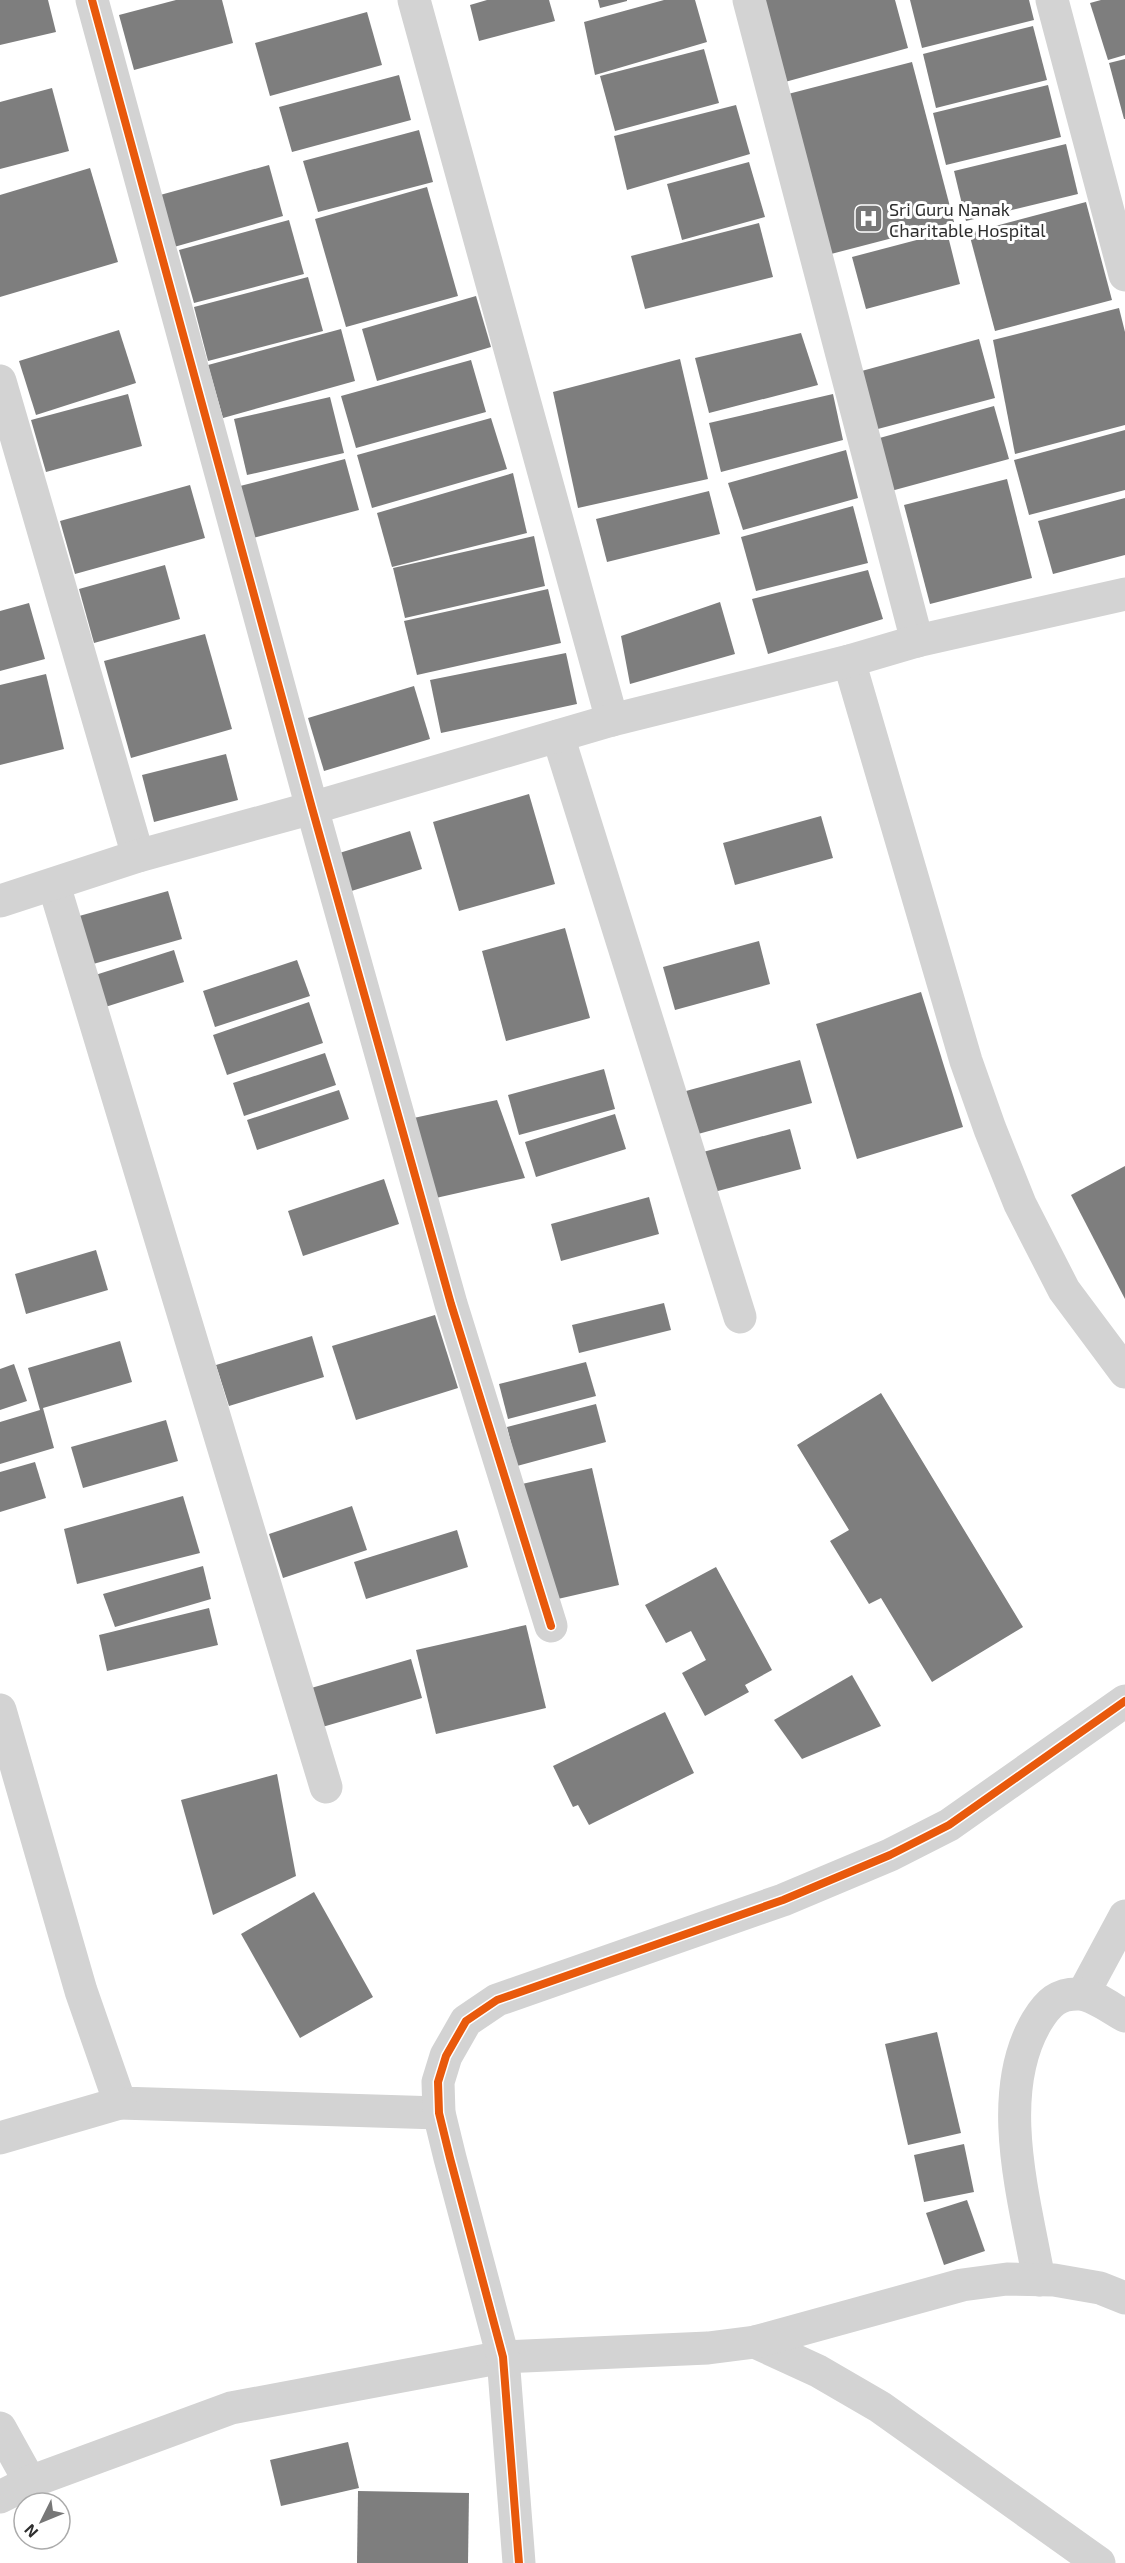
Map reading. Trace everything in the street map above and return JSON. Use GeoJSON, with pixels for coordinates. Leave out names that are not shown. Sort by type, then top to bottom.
{"type":"FeatureCollection","features":[{"type":"Feature","properties":{"kind":"street"},"geometry":{"type":"LineString","coordinates":[[92,0],[312,808],[451,1304],[551,1626]]}},
{"type":"Feature","properties":{"kind":"street"},"geometry":{"type":"LineString","coordinates":[[414,0],[612,720]]}},
{"type":"Feature","properties":{"kind":"street"},"geometry":{"type":"LineString","coordinates":[[749,0],[917,641]]}},
{"type":"Feature","properties":{"kind":"street"},"geometry":{"type":"LineString","coordinates":[[1052,0],[1125,276]]}},
{"type":"Feature","properties":{"kind":"street"},"geometry":{"type":"LineString","coordinates":[[0,381],[138,856]]}},
{"type":"Feature","properties":{"kind":"street"},"geometry":{"type":"LineString","coordinates":[[0,901],[138,856],[312,808],[612,720],[849,661],[917,641],[1125,594]]}},
{"type":"Feature","properties":{"kind":"street"},"geometry":{"type":"LineString","coordinates":[[849,661],[966,1061],[990,1129],[1020,1204],[1064,1290],[1125,1372]]}},
{"type":"Feature","properties":{"kind":"street"},"geometry":{"type":"LineString","coordinates":[[558,736],[740,1317]]}},
{"type":"Feature","properties":{"kind":"street"},"geometry":{"type":"LineString","coordinates":[[54,885],[326,1787]]}},
{"type":"Feature","properties":{"kind":"street"},"geometry":{"type":"LineString","coordinates":[[519,2563],[503,2357],[461,2204],[440,2113],[438,2082],[446,2056],[466,2021],[497,2000],[783,1900],[890,1855],[949,1825],[1125,1701]]}},
{"type":"Feature","properties":{"kind":"street"},"geometry":{"type":"LineString","coordinates":[[0,1710],[81,1991],[120,2103]]}},
{"type":"Feature","properties":{"kind":"street"},"geometry":{"type":"LineString","coordinates":[[1083,1994],[1125,1916]]}},
{"type":"Feature","properties":{"kind":"street"},"geometry":{"type":"LineString","coordinates":[[1039,2280],[1013,2123],[1016,2081],[1027,2037],[1046,2006],[1063,1994],[1083,1994],[1125,2016]]}},
{"type":"Feature","properties":{"kind":"street"},"geometry":{"type":"LineString","coordinates":[[0,2138],[120,2103],[440,2113]]}},
{"type":"Feature","properties":{"kind":"street"},"geometry":{"type":"LineString","coordinates":[[0,2497],[30,2482],[231,2408],[503,2357],[708,2348],[755,2342],[962,2285],[1007,2279],[1054,2280],[1100,2288],[1125,2298]]}},
{"type":"Feature","properties":{"kind":"street"},"geometry":{"type":"LineString","coordinates":[[755,2342],[818,2371],[880,2407],[1099,2563]]}},
{"type":"Feature","properties":{"kind":"street"},"geometry":{"type":"LineString","coordinates":[[0,2428],[30,2482]]}},
{"type":"Feature","properties":{"kind":"building"},"geometry":{"type":"Polygon","coordinates":[[[0,0],[48,0],[56,32],[0,45],[0,0]]]}},
{"type":"Feature","properties":{"kind":"building"},"geometry":{"type":"Polygon","coordinates":[[[176,0],[222,0],[233,43],[134,70],[119,15],[176,0]]]}},
{"type":"Feature","properties":{"kind":"building"},"geometry":{"type":"Polygon","coordinates":[[[487,0],[549,0],[555,21],[479,41],[470,5],[487,0]]]}},
{"type":"Feature","properties":{"kind":"building"},"geometry":{"type":"Polygon","coordinates":[[[598,0],[627,0],[627,1],[600,8],[598,0]]]}},
{"type":"Feature","properties":{"kind":"building"},"geometry":{"type":"Polygon","coordinates":[[[664,0],[695,0],[707,42],[595,75],[584,22],[664,0]]]}},
{"type":"Feature","properties":{"kind":"building"},"geometry":{"type":"Polygon","coordinates":[[[761,0],[895,0],[908,48],[785,82],[761,0]]]}},
{"type":"Feature","properties":{"kind":"building"},"geometry":{"type":"Polygon","coordinates":[[[910,0],[1029,0],[1034,20],[922,48],[910,0]]]}},
{"type":"Feature","properties":{"kind":"building"},"geometry":{"type":"Polygon","coordinates":[[[1101,0],[1125,0],[1125,55],[1108,60],[1090,3],[1101,0]]]}},
{"type":"Feature","properties":{"kind":"building"},"geometry":{"type":"Polygon","coordinates":[[[367,12],[382,65],[270,96],[255,43],[367,12]]]}},
{"type":"Feature","properties":{"kind":"building"},"geometry":{"type":"Polygon","coordinates":[[[1033,26],[1047,80],[936,108],[923,54],[1033,26]]]}},
{"type":"Feature","properties":{"kind":"building"},"geometry":{"type":"Polygon","coordinates":[[[704,49],[719,103],[615,131],[600,76],[704,49]]]}},
{"type":"Feature","properties":{"kind":"building"},"geometry":{"type":"Polygon","coordinates":[[[1125,59],[1125,119],[1124,119],[1109,63],[1125,59]]]}},
{"type":"Feature","properties":{"kind":"building"},"geometry":{"type":"Polygon","coordinates":[[[912,62],[954,222],[831,254],[788,94],[912,62]]]}},
{"type":"Feature","properties":{"kind":"building"},"geometry":{"type":"Polygon","coordinates":[[[399,75],[411,120],[292,152],[279,107],[399,75]]]}},
{"type":"Feature","properties":{"kind":"building"},"geometry":{"type":"Polygon","coordinates":[[[1048,85],[1061,137],[946,165],[933,113],[1048,85]]]}},
{"type":"Feature","properties":{"kind":"building"},"geometry":{"type":"Polygon","coordinates":[[[52,88],[69,151],[0,169],[0,102],[52,88]]]}},
{"type":"Feature","properties":{"kind":"building"},"geometry":{"type":"Polygon","coordinates":[[[736,105],[750,154],[627,190],[614,136],[736,105]]]}},
{"type":"Feature","properties":{"kind":"building"},"geometry":{"type":"Polygon","coordinates":[[[419,130],[433,182],[318,212],[303,161],[419,130]]]}},
{"type":"Feature","properties":{"kind":"building"},"geometry":{"type":"Polygon","coordinates":[[[1066,144],[1078,194],[966,221],[954,171],[1066,144]]]}},
{"type":"Feature","properties":{"kind":"building"},"geometry":{"type":"Polygon","coordinates":[[[749,162],[765,217],[682,240],[667,184],[749,162]]]}},
{"type":"Feature","properties":{"kind":"building"},"geometry":{"type":"Polygon","coordinates":[[[269,165],[283,216],[167,249],[153,197],[269,165]]]}},
{"type":"Feature","properties":{"kind":"building"},"geometry":{"type":"Polygon","coordinates":[[[90,168],[118,262],[0,297],[0,195],[90,168]]]}},
{"type":"Feature","properties":{"kind":"building"},"geometry":{"type":"Polygon","coordinates":[[[427,187],[458,296],[346,327],[315,219],[427,187]]]}},
{"type":"Feature","properties":{"kind":"building"},"geometry":{"type":"Polygon","coordinates":[[[1086,202],[1112,300],[995,331],[969,233],[1086,202]]]}},
{"type":"Feature","properties":{"kind":"building"},"geometry":{"type":"Polygon","coordinates":[[[289,220],[304,274],[194,303],[179,250],[289,220]]]}},
{"type":"Feature","properties":{"kind":"building"},"geometry":{"type":"Polygon","coordinates":[[[759,223],[773,277],[645,309],[631,256],[759,223]]]}},
{"type":"Feature","properties":{"kind":"building"},"geometry":{"type":"Polygon","coordinates":[[[947,232],[960,284],[866,309],[852,257],[947,232]]]}},
{"type":"Feature","properties":{"kind":"building"},"geometry":{"type":"Polygon","coordinates":[[[308,277],[323,331],[208,361],[194,307],[308,277]]]}},
{"type":"Feature","properties":{"kind":"building"},"geometry":{"type":"Polygon","coordinates":[[[476,296],[491,347],[377,381],[362,329],[476,296]]]}},
{"type":"Feature","properties":{"kind":"building"},"geometry":{"type":"Polygon","coordinates":[[[1119,308],[1125,332],[1125,425],[1015,454],[993,340],[1119,308]]]}},
{"type":"Feature","properties":{"kind":"building"},"geometry":{"type":"Polygon","coordinates":[[[341,329],[355,381],[223,418],[208,365],[341,329]]]}},
{"type":"Feature","properties":{"kind":"building"},"geometry":{"type":"Polygon","coordinates":[[[119,330],[136,383],[36,415],[19,361],[119,330]]]}},
{"type":"Feature","properties":{"kind":"building"},"geometry":{"type":"Polygon","coordinates":[[[801,333],[818,385],[709,413],[695,358],[801,333]]]}},
{"type":"Feature","properties":{"kind":"building"},"geometry":{"type":"Polygon","coordinates":[[[979,339],[995,398],[874,430],[858,372],[979,339]]]}},
{"type":"Feature","properties":{"kind":"building"},"geometry":{"type":"Polygon","coordinates":[[[680,359],[708,479],[578,508],[553,392],[680,359]]]}},
{"type":"Feature","properties":{"kind":"building"},"geometry":{"type":"Polygon","coordinates":[[[471,360],[486,412],[356,448],[341,396],[471,360]]]}},
{"type":"Feature","properties":{"kind":"building"},"geometry":{"type":"Polygon","coordinates":[[[128,394],[142,446],[46,472],[31,420],[128,394]]]}},
{"type":"Feature","properties":{"kind":"building"},"geometry":{"type":"Polygon","coordinates":[[[833,394],[843,440],[721,472],[709,423],[833,394]]]}},
{"type":"Feature","properties":{"kind":"building"},"geometry":{"type":"Polygon","coordinates":[[[330,397],[344,453],[247,475],[234,419],[330,397]]]}},
{"type":"Feature","properties":{"kind":"building"},"geometry":{"type":"Polygon","coordinates":[[[994,406],[1009,459],[891,491],[876,439],[994,406]]]}},
{"type":"Feature","properties":{"kind":"building"},"geometry":{"type":"Polygon","coordinates":[[[491,418],[507,469],[372,508],[357,455],[491,418]]]}},
{"type":"Feature","properties":{"kind":"building"},"geometry":{"type":"Polygon","coordinates":[[[1125,430],[1125,490],[1029,515],[1014,460],[1125,430]]]}},
{"type":"Feature","properties":{"kind":"building"},"geometry":{"type":"Polygon","coordinates":[[[846,450],[858,498],[743,530],[728,483],[846,450]]]}},
{"type":"Feature","properties":{"kind":"building"},"geometry":{"type":"Polygon","coordinates":[[[345,459],[359,510],[253,538],[240,486],[345,459]]]}},
{"type":"Feature","properties":{"kind":"building"},"geometry":{"type":"Polygon","coordinates":[[[513,473],[527,533],[392,567],[377,513],[513,473]]]}},
{"type":"Feature","properties":{"kind":"building"},"geometry":{"type":"Polygon","coordinates":[[[1007,479],[1032,578],[930,604],[904,505],[1007,479]]]}},
{"type":"Feature","properties":{"kind":"building"},"geometry":{"type":"Polygon","coordinates":[[[190,485],[205,538],[75,574],[60,521],[190,485]]]}},
{"type":"Feature","properties":{"kind":"building"},"geometry":{"type":"Polygon","coordinates":[[[709,491],[720,534],[607,562],[596,519],[709,491]]]}},
{"type":"Feature","properties":{"kind":"building"},"geometry":{"type":"Polygon","coordinates":[[[1125,498],[1125,555],[1053,574],[1038,521],[1125,498]]]}},
{"type":"Feature","properties":{"kind":"building"},"geometry":{"type":"Polygon","coordinates":[[[853,506],[868,563],[756,591],[741,537],[853,506]]]}},
{"type":"Feature","properties":{"kind":"building"},"geometry":{"type":"Polygon","coordinates":[[[534,536],[545,586],[405,618],[393,568],[534,536]]]}},
{"type":"Feature","properties":{"kind":"building"},"geometry":{"type":"Polygon","coordinates":[[[165,565],[180,619],[94,643],[79,589],[165,565]]]}},
{"type":"Feature","properties":{"kind":"building"},"geometry":{"type":"Polygon","coordinates":[[[868,570],[883,619],[768,654],[752,599],[868,570]]]}},
{"type":"Feature","properties":{"kind":"building"},"geometry":{"type":"Polygon","coordinates":[[[548,589],[561,643],[417,675],[404,621],[548,589]]]}},
{"type":"Feature","properties":{"kind":"building"},"geometry":{"type":"Polygon","coordinates":[[[720,602],[735,654],[630,684],[621,636],[720,602]]]}},
{"type":"Feature","properties":{"kind":"building"},"geometry":{"type":"Polygon","coordinates":[[[29,603],[45,659],[0,671],[0,611],[29,603]]]}},
{"type":"Feature","properties":{"kind":"building"},"geometry":{"type":"Polygon","coordinates":[[[205,634],[232,729],[131,758],[104,661],[205,634]]]}},
{"type":"Feature","properties":{"kind":"building"},"geometry":{"type":"Polygon","coordinates":[[[566,653],[577,704],[441,733],[430,680],[566,653]]]}},
{"type":"Feature","properties":{"kind":"building"},"geometry":{"type":"Polygon","coordinates":[[[46,674],[64,749],[0,765],[0,685],[46,674]]]}},
{"type":"Feature","properties":{"kind":"building"},"geometry":{"type":"Polygon","coordinates":[[[414,686],[430,739],[324,771],[308,718],[414,686]]]}},
{"type":"Feature","properties":{"kind":"building"},"geometry":{"type":"Polygon","coordinates":[[[226,754],[238,800],[154,822],[142,775],[226,754]]]}},
{"type":"Feature","properties":{"kind":"building"},"geometry":{"type":"Polygon","coordinates":[[[529,794],[555,884],[459,911],[433,822],[529,794]]]}},
{"type":"Feature","properties":{"kind":"building"},"geometry":{"type":"Polygon","coordinates":[[[821,816],[833,858],[735,885],[723,843],[821,816]]]}},
{"type":"Feature","properties":{"kind":"building"},"geometry":{"type":"Polygon","coordinates":[[[410,831],[422,869],[345,893],[333,855],[410,831]]]}},
{"type":"Feature","properties":{"kind":"building"},"geometry":{"type":"Polygon","coordinates":[[[168,891],[182,939],[79,968],[65,920],[168,891]]]}},
{"type":"Feature","properties":{"kind":"building"},"geometry":{"type":"Polygon","coordinates":[[[565,928],[590,1018],[506,1041],[482,951],[565,928]]]}},
{"type":"Feature","properties":{"kind":"building"},"geometry":{"type":"Polygon","coordinates":[[[759,941],[770,984],[675,1010],[663,967],[759,941]]]}},
{"type":"Feature","properties":{"kind":"building"},"geometry":{"type":"Polygon","coordinates":[[[174,950],[184,982],[99,1009],[89,977],[174,950]]]}},
{"type":"Feature","properties":{"kind":"building"},"geometry":{"type":"Polygon","coordinates":[[[297,960],[310,996],[215,1027],[203,991],[297,960]]]}},
{"type":"Feature","properties":{"kind":"building"},"geometry":{"type":"Polygon","coordinates":[[[921,992],[963,1127],[857,1159],[816,1024],[921,992]]]}},
{"type":"Feature","properties":{"kind":"building"},"geometry":{"type":"Polygon","coordinates":[[[309,1002],[323,1043],[227,1075],[213,1035],[309,1002]]]}},
{"type":"Feature","properties":{"kind":"building"},"geometry":{"type":"Polygon","coordinates":[[[325,1053],[336,1085],[244,1116],[233,1083],[325,1053]]]}},
{"type":"Feature","properties":{"kind":"building"},"geometry":{"type":"Polygon","coordinates":[[[800,1060],[812,1103],[698,1134],[686,1091],[800,1060]]]}},
{"type":"Feature","properties":{"kind":"building"},"geometry":{"type":"Polygon","coordinates":[[[604,1069],[615,1109],[519,1135],[508,1095],[604,1069]]]}},
{"type":"Feature","properties":{"kind":"building"},"geometry":{"type":"Polygon","coordinates":[[[339,1090],[349,1119],[257,1150],[247,1120],[339,1090]]]}},
{"type":"Feature","properties":{"kind":"building"},"geometry":{"type":"Polygon","coordinates":[[[497,1100],[525,1178],[427,1200],[409,1119],[497,1100]]]}},
{"type":"Feature","properties":{"kind":"building"},"geometry":{"type":"Polygon","coordinates":[[[615,1114],[626,1149],[536,1177],[525,1142],[615,1114]]]}},
{"type":"Feature","properties":{"kind":"building"},"geometry":{"type":"Polygon","coordinates":[[[790,1129],[801,1169],[714,1192],[703,1152],[790,1129]]]}},
{"type":"Feature","properties":{"kind":"building"},"geometry":{"type":"Polygon","coordinates":[[[1125,1166],[1125,1299],[1071,1195],[1125,1166]]]}},
{"type":"Feature","properties":{"kind":"building"},"geometry":{"type":"Polygon","coordinates":[[[384,1179],[399,1224],[303,1256],[288,1211],[384,1179]]]}},
{"type":"Feature","properties":{"kind":"building"},"geometry":{"type":"Polygon","coordinates":[[[649,1197],[659,1234],[561,1261],[551,1224],[649,1197]]]}},
{"type":"Feature","properties":{"kind":"building"},"geometry":{"type":"Polygon","coordinates":[[[96,1250],[108,1290],[26,1314],[15,1274],[96,1250]]]}},
{"type":"Feature","properties":{"kind":"building"},"geometry":{"type":"Polygon","coordinates":[[[664,1303],[671,1330],[579,1353],[572,1325],[664,1303]]]}},
{"type":"Feature","properties":{"kind":"building"},"geometry":{"type":"Polygon","coordinates":[[[435,1315],[458,1388],[356,1420],[332,1346],[435,1315]]]}},
{"type":"Feature","properties":{"kind":"building"},"geometry":{"type":"Polygon","coordinates":[[[312,1336],[324,1377],[229,1406],[216,1365],[312,1336]]]}},
{"type":"Feature","properties":{"kind":"building"},"geometry":{"type":"Polygon","coordinates":[[[120,1341],[132,1382],[43,1408],[54,1448],[0,1464],[0,1422],[40,1410],[28,1368],[120,1341]]]}},
{"type":"Feature","properties":{"kind":"building"},"geometry":{"type":"Polygon","coordinates":[[[586,1362],[596,1396],[508,1419],[499,1384],[586,1362]]]}},
{"type":"Feature","properties":{"kind":"building"},"geometry":{"type":"Polygon","coordinates":[[[14,1364],[27,1401],[0,1410],[0,1369],[14,1364]]]}},
{"type":"Feature","properties":{"kind":"building"},"geometry":{"type":"Polygon","coordinates":[[[881,1393],[1023,1627],[932,1682],[881,1598],[869,1604],[830,1541],[849,1530],[797,1445],[881,1393]]]}},
{"type":"Feature","properties":{"kind":"building"},"geometry":{"type":"Polygon","coordinates":[[[596,1404],[606,1442],[517,1466],[507,1427],[596,1404]]]}},
{"type":"Feature","properties":{"kind":"building"},"geometry":{"type":"Polygon","coordinates":[[[166,1420],[178,1461],[83,1488],[71,1447],[166,1420]]]}},
{"type":"Feature","properties":{"kind":"building"},"geometry":{"type":"Polygon","coordinates":[[[35,1462],[46,1498],[0,1512],[0,1472],[35,1462]]]}},
{"type":"Feature","properties":{"kind":"building"},"geometry":{"type":"Polygon","coordinates":[[[592,1468],[619,1585],[549,1601],[522,1484],[592,1468]]]}},
{"type":"Feature","properties":{"kind":"building"},"geometry":{"type":"Polygon","coordinates":[[[183,1496],[200,1553],[77,1584],[64,1529],[183,1496]]]}},
{"type":"Feature","properties":{"kind":"building"},"geometry":{"type":"Polygon","coordinates":[[[352,1506],[367,1550],[283,1578],[269,1534],[352,1506]]]}},
{"type":"Feature","properties":{"kind":"building"},"geometry":{"type":"Polygon","coordinates":[[[457,1530],[468,1567],[366,1599],[354,1562],[457,1530]]]}},
{"type":"Feature","properties":{"kind":"building"},"geometry":{"type":"Polygon","coordinates":[[[203,1566],[211,1599],[115,1627],[103,1594],[203,1566]]]}},
{"type":"Feature","properties":{"kind":"building"},"geometry":{"type":"Polygon","coordinates":[[[716,1567],[772,1670],[745,1685],[749,1692],[705,1716],[682,1673],[706,1660],[691,1631],[666,1643],[645,1605],[716,1567]]]}},
{"type":"Feature","properties":{"kind":"building"},"geometry":{"type":"Polygon","coordinates":[[[209,1608],[218,1645],[107,1671],[99,1635],[209,1608]]]}},
{"type":"Feature","properties":{"kind":"building"},"geometry":{"type":"Polygon","coordinates":[[[526,1625],[546,1708],[436,1734],[416,1650],[526,1625]]]}},
{"type":"Feature","properties":{"kind":"building"},"geometry":{"type":"Polygon","coordinates":[[[411,1659],[422,1698],[312,1730],[301,1691],[411,1659]]]}},
{"type":"Feature","properties":{"kind":"building"},"geometry":{"type":"Polygon","coordinates":[[[852,1675],[881,1726],[802,1759],[774,1720],[852,1675]]]}},
{"type":"Feature","properties":{"kind":"building"},"geometry":{"type":"Polygon","coordinates":[[[665,1712],[694,1773],[589,1825],[578,1805],[573,1807],[553,1766],[665,1712]]]}},
{"type":"Feature","properties":{"kind":"building"},"geometry":{"type":"Polygon","coordinates":[[[277,1774],[296,1876],[213,1915],[181,1800],[277,1774]]]}},
{"type":"Feature","properties":{"kind":"building"},"geometry":{"type":"Polygon","coordinates":[[[314,1892],[373,1997],[300,2038],[241,1934],[314,1892]]]}},
{"type":"Feature","properties":{"kind":"building"},"geometry":{"type":"Polygon","coordinates":[[[937,2032],[961,2133],[908,2145],[885,2044],[937,2032]]]}},
{"type":"Feature","properties":{"kind":"building"},"geometry":{"type":"Polygon","coordinates":[[[964,2144],[974,2192],[924,2202],[914,2155],[964,2144]]]}},
{"type":"Feature","properties":{"kind":"building"},"geometry":{"type":"Polygon","coordinates":[[[967,2200],[985,2251],[944,2265],[926,2213],[967,2200]]]}},
{"type":"Feature","properties":{"kind":"building"},"geometry":{"type":"Polygon","coordinates":[[[348,2442],[359,2488],[281,2506],[270,2460],[348,2442]]]}},
{"type":"Feature","properties":{"kind":"building"},"geometry":{"type":"Polygon","coordinates":[[[358,2491],[469,2493],[468,2563],[357,2563],[358,2491]]]}},
{"type":"Feature","properties":{"kind":"cycle path"},"geometry":{"type":"LineString","coordinates":[[92,0],[312,808],[451,1304],[551,1626]]}},
{"type":"Feature","properties":{"kind":"cycle path"},"geometry":{"type":"LineString","coordinates":[[519,2563],[503,2357],[439,2113],[438,2082],[446,2056],[466,2021],[497,2000],[783,1900],[890,1855],[949,1825],[1125,1701]]}},
{"type":"Feature","properties":{"kind":"place","name":"Sri Guru Nanak Charitable Hospital"},"geometry":{"type":"Point","coordinates":[868,219]}}]}
